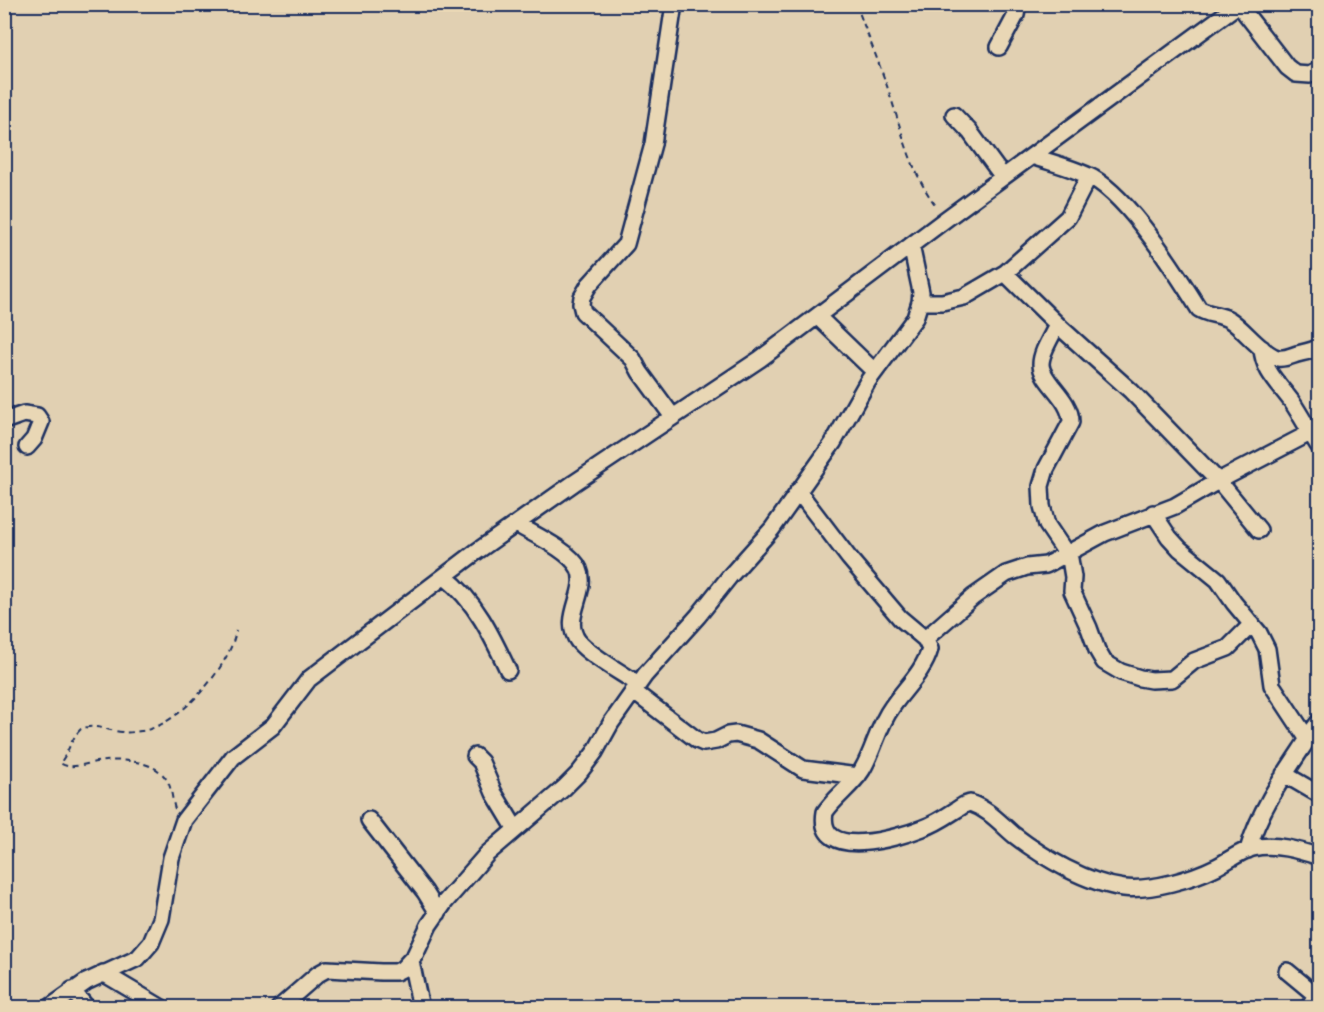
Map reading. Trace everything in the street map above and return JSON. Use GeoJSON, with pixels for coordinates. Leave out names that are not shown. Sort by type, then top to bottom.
{"type":"FeatureCollection","features":[{"type":"Feature","properties":{"kind":"street"},"geometry":{"type":"LineString","coordinates":[[673,417],[633,359],[583,312],[581,304],[589,285],[626,244],[653,144],[674,4]]}},
{"type":"Feature","properties":{"kind":"street"},"geometry":{"type":"LineString","coordinates":[[999,47],[1016,15],[1018,4]]}},
{"type":"Feature","properties":{"kind":"street"},"geometry":{"type":"LineString","coordinates":[[49,1008],[72,990],[102,973],[138,958],[151,943],[161,919],[171,858],[184,820],[234,757],[273,726],[309,679],[445,576],[574,483],[760,359],[1239,4],[1287,67],[1296,74],[1310,75],[1320,69]]}},
{"type":"Feature","properties":{"kind":"street"},"geometry":{"type":"LineString","coordinates":[[954,116],[970,132],[1004,177]]}},
{"type":"Feature","properties":{"kind":"street"},"geometry":{"type":"LineString","coordinates":[[1032,156],[1089,176],[1103,185],[1126,206],[1179,277],[1199,309],[1225,317],[1275,357],[1281,358],[1320,347]]}},
{"type":"Feature","properties":{"kind":"street"},"geometry":{"type":"LineString","coordinates":[[920,302],[942,302],[964,297],[1005,273],[1068,217],[1089,176]]}},
{"type":"Feature","properties":{"kind":"street"},"geometry":{"type":"LineString","coordinates":[[279,1008],[327,969],[396,972],[402,969],[411,961],[438,913],[487,854],[579,773],[595,752],[635,687],[698,616],[729,576],[760,545],[833,443],[874,371],[915,318],[921,292],[911,245]]}},
{"type":"Feature","properties":{"kind":"street"},"geometry":{"type":"LineString","coordinates":[[1005,273],[1057,325],[1131,391],[1218,481],[1259,530]]}},
{"type":"Feature","properties":{"kind":"street"},"geometry":{"type":"LineString","coordinates":[[817,316],[874,371]]}},
{"type":"Feature","properties":{"kind":"street"},"geometry":{"type":"LineString","coordinates":[[1057,325],[1041,363],[1045,376],[1066,405],[1071,415],[1071,422],[1049,461],[1041,486],[1042,500],[1047,525],[1066,553],[1073,570],[1072,591],[1104,662],[1121,672],[1151,680],[1172,679],[1194,661],[1228,648],[1252,624]]}},
{"type":"Feature","properties":{"kind":"street"},"geometry":{"type":"LineString","coordinates":[[1262,348],[1262,357],[1267,370],[1292,402],[1320,448]]}},
{"type":"Feature","properties":{"kind":"street"},"geometry":{"type":"LineString","coordinates":[[4,421],[24,414],[37,416],[41,422],[34,439],[27,447]]}},
{"type":"Feature","properties":{"kind":"street"},"geometry":{"type":"LineString","coordinates":[[925,639],[973,597],[1006,574],[1027,567],[1046,565],[1105,533],[1175,506],[1310,433]]}},
{"type":"Feature","properties":{"kind":"street"},"geometry":{"type":"LineString","coordinates":[[798,490],[849,558],[900,618],[925,639],[930,649],[914,679],[890,709],[871,753],[858,776],[825,812],[824,819],[828,832],[842,842],[865,843],[923,829],[970,803],[989,812],[1031,847],[1086,878],[1109,885],[1135,889],[1162,885],[1204,872],[1248,850],[1261,847],[1284,848],[1320,857]]}},
{"type":"Feature","properties":{"kind":"street"},"geometry":{"type":"LineString","coordinates":[[1153,513],[1180,549],[1218,580],[1259,633],[1267,649],[1272,685],[1307,738]]}},
{"type":"Feature","properties":{"kind":"street"},"geometry":{"type":"LineString","coordinates":[[516,524],[574,561],[579,570],[581,578],[572,623],[579,641],[697,740],[704,743],[736,734],[758,740],[802,770],[858,776]]}},
{"type":"Feature","properties":{"kind":"street"},"geometry":{"type":"LineString","coordinates":[[445,576],[482,618],[508,670]]}},
{"type":"Feature","properties":{"kind":"street"},"geometry":{"type":"LineString","coordinates":[[1248,850],[1254,829],[1284,774],[1320,721]]}},
{"type":"Feature","properties":{"kind":"street"},"geometry":{"type":"LineString","coordinates":[[475,756],[515,828]]}},
{"type":"Feature","properties":{"kind":"street"},"geometry":{"type":"LineString","coordinates":[[1284,774],[1320,795]]}},
{"type":"Feature","properties":{"kind":"street"},"geometry":{"type":"LineString","coordinates":[[369,820],[425,892],[438,913]]}},
{"type":"Feature","properties":{"kind":"street"},"geometry":{"type":"LineString","coordinates":[[411,961],[421,1008]]}},
{"type":"Feature","properties":{"kind":"street"},"geometry":{"type":"LineString","coordinates":[[1287,971],[1314,998]]}},
{"type":"Feature","properties":{"kind":"street"},"geometry":{"type":"LineString","coordinates":[[102,973],[162,1008]]}},
{"type":"Feature","properties":{"kind":"street"},"geometry":{"type":"LineString","coordinates":[[72,990],[87,1008]]}},
{"type":"Feature","properties":{"kind":"path"},"geometry":{"type":"LineString","coordinates":[[856,4],[888,89],[911,160],[930,198],[946,219]]}},
{"type":"Feature","properties":{"kind":"path"},"geometry":{"type":"LineString","coordinates":[[184,820],[176,812],[168,782],[155,769],[146,764],[110,761],[69,767],[60,763],[74,736],[81,729],[102,727],[123,732],[153,729],[191,703],[227,657],[233,646],[236,630]]}}]}
